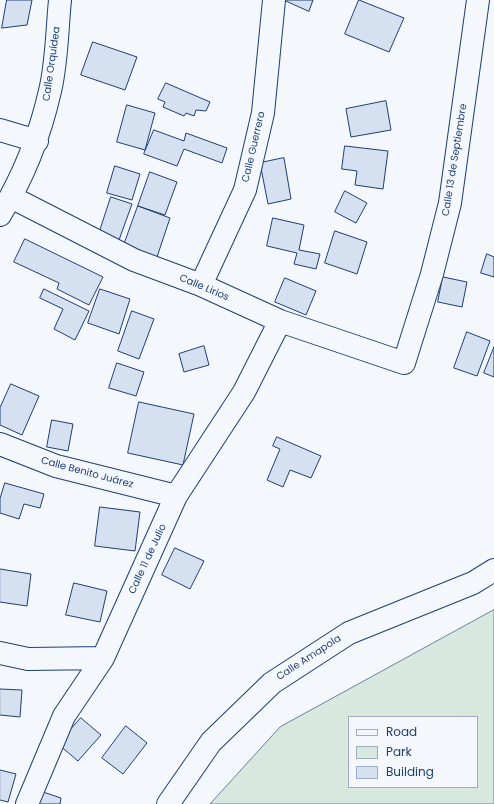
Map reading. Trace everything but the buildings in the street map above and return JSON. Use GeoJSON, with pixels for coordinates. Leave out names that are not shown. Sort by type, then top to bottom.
{"type":"FeatureCollection","features":[{"type":"Feature","properties":{"kind":"street","name":"Calle Orquídea"},"geometry":{"type":"LineString","coordinates":[[5,206],[37,141],[50,90],[60,0]]}},
{"type":"Feature","properties":{"kind":"street","name":"Calle Guerrero"},"geometry":{"type":"LineString","coordinates":[[201,285],[245,190],[263,113],[274,0]]}},
{"type":"Feature","properties":{"kind":"street","name":"Calle 13 de Septiembre"},"geometry":{"type":"LineString","coordinates":[[404,363],[432,274],[450,203],[478,0]]}},
{"type":"Feature","properties":{"kind":"street"},"geometry":{"type":"LineString","coordinates":[[0,130],[37,141]]}},
{"type":"Feature","properties":{"kind":"street","name":"Calle Lirios"},"geometry":{"type":"LineString","coordinates":[[5,206],[134,260],[201,285],[280,321],[404,363]]}},
{"type":"Feature","properties":{"kind":"street","name":"Calle 11 de Julio"},"geometry":{"type":"LineString","coordinates":[[27,804],[64,716],[103,658],[176,496],[244,392],[280,321]]}},
{"type":"Feature","properties":{"kind":"street","name":"Calle Benito Juárez"},"geometry":{"type":"LineString","coordinates":[[0,444],[56,466],[176,496]]}},
{"type":"Feature","properties":{"kind":"street","name":"Calle Amapola"},"geometry":{"type":"LineString","coordinates":[[168,804],[211,742],[272,683],[349,633],[473,582],[494,570]]}},
{"type":"Feature","properties":{"kind":"street"},"geometry":{"type":"LineString","coordinates":[[0,653],[28,659],[103,658]]}},
{"type":"Feature","properties":{"kind":"green space"},"geometry":{"type":"Polygon","coordinates":[[[494,610],[494,804],[210,804],[280,727],[494,610]]]}}]}
